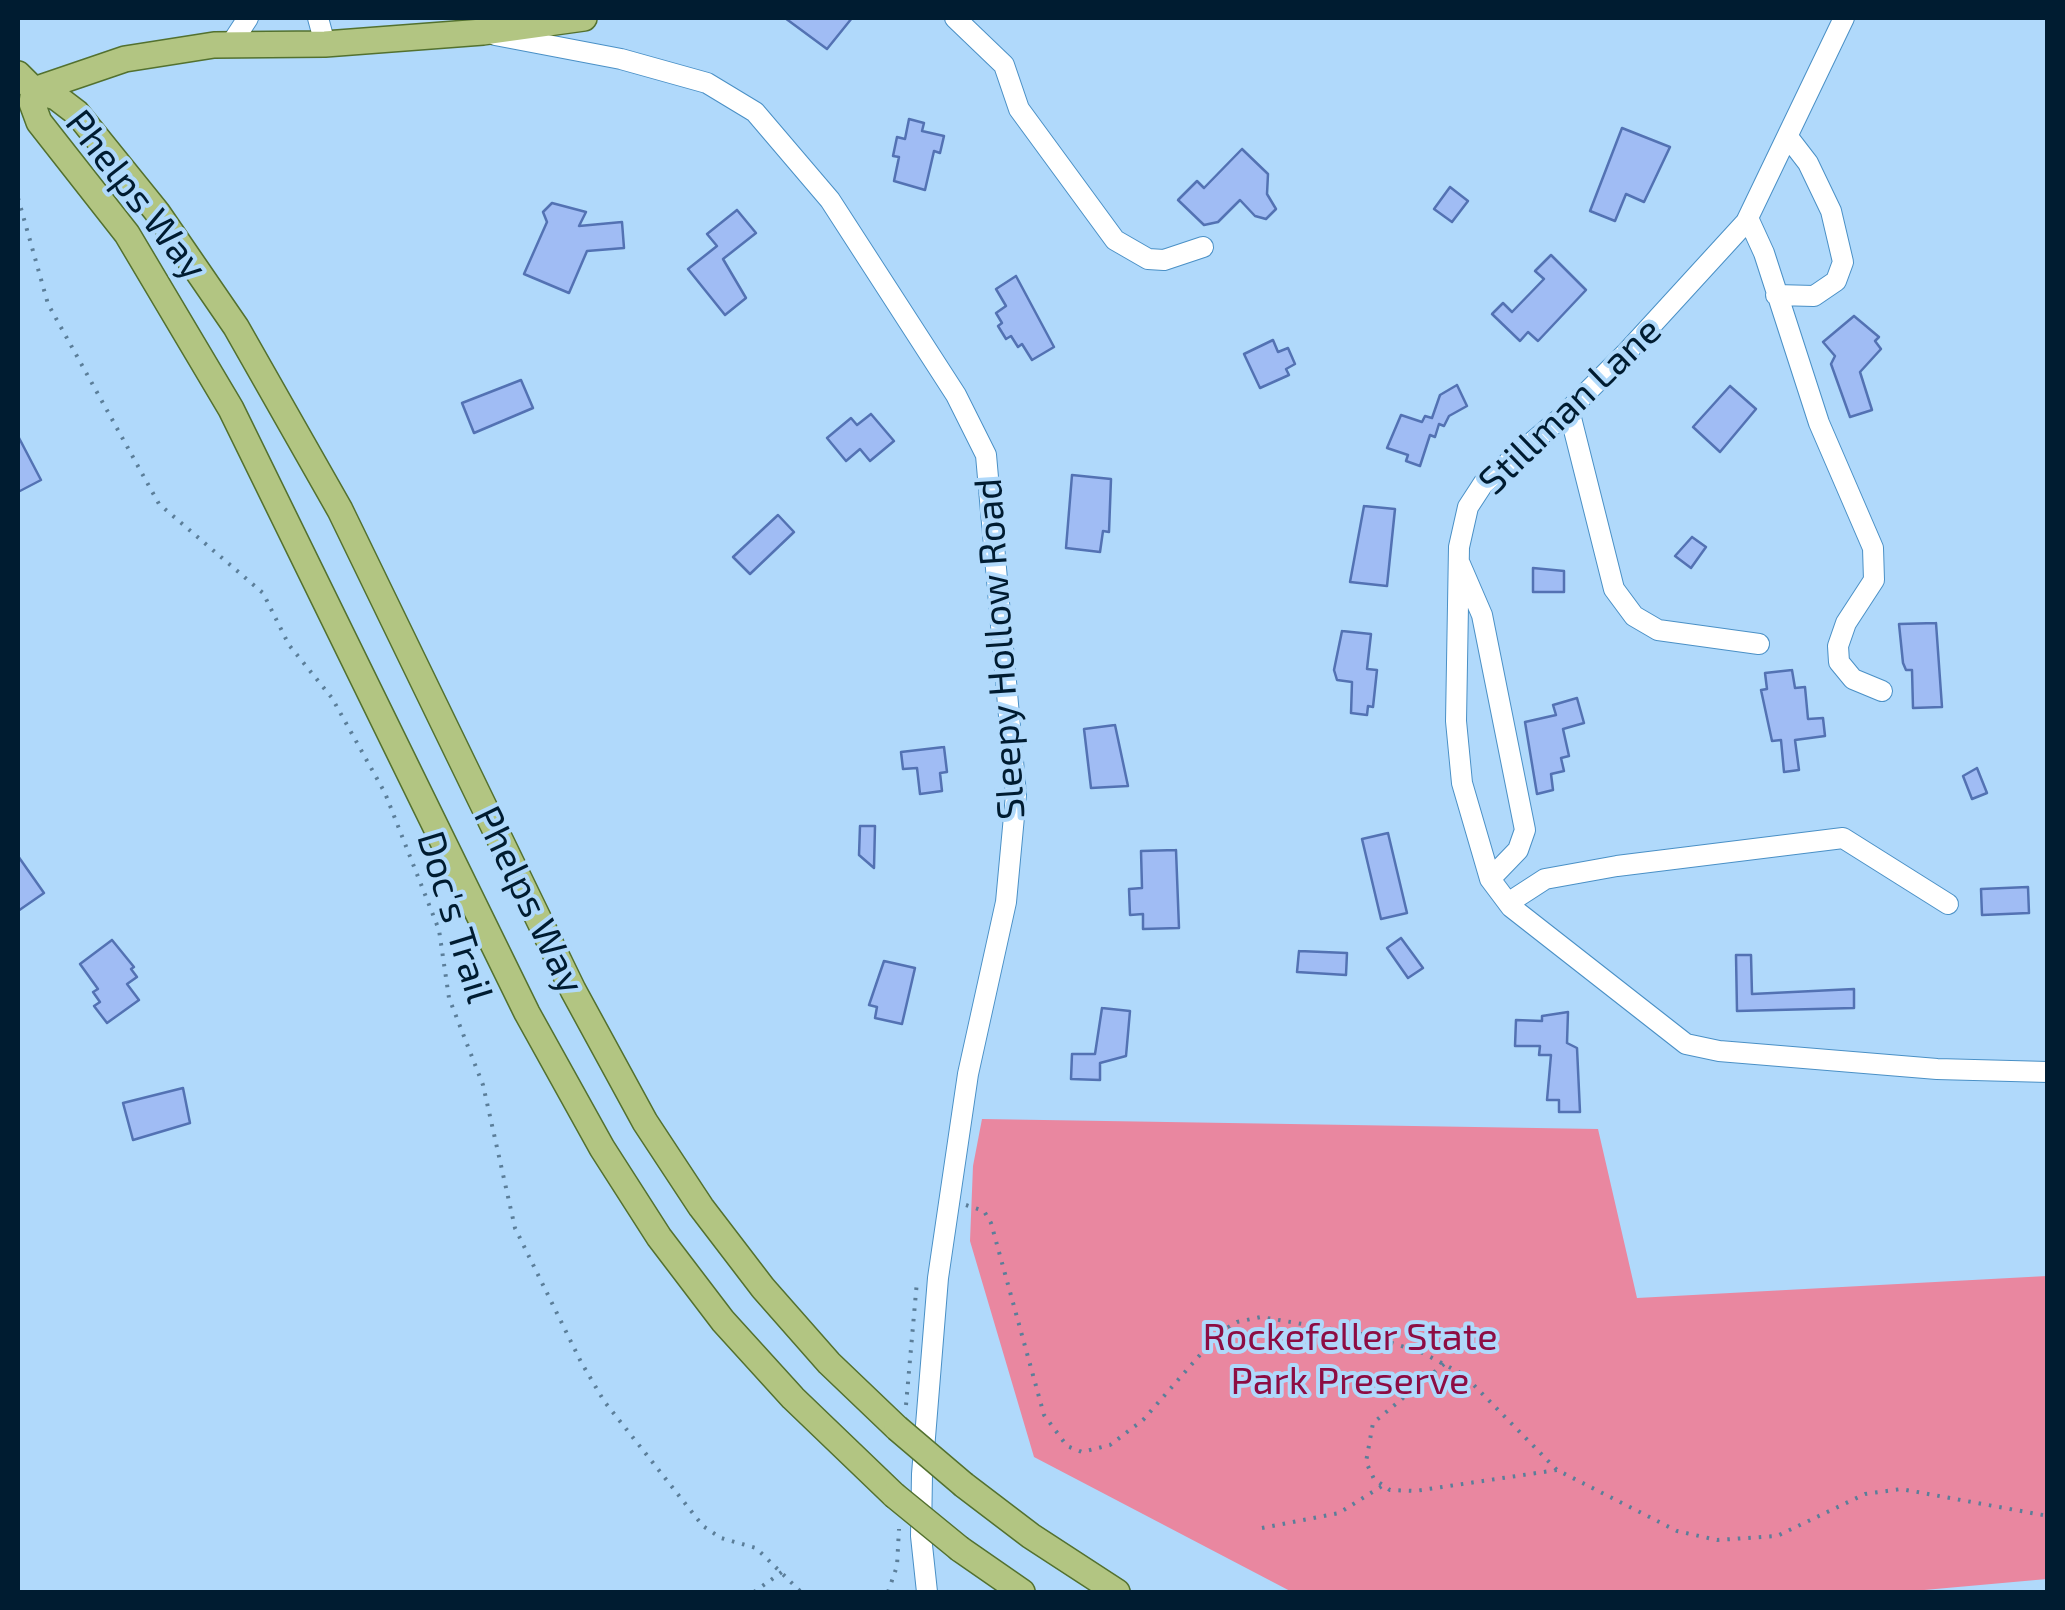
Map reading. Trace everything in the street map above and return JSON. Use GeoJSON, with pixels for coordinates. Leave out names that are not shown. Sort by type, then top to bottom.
{"type":"FeatureCollection","features":[{"type":"Feature","properties":{"kind":"main road"},"geometry":{"type":"LineString","coordinates":[[23,88],[125,60],[231,44],[325,44],[483,32],[584,18]]}},
{"type":"Feature","properties":{"kind":"main road","name":"Phelps Way"},"geometry":{"type":"LineString","coordinates":[[23,88],[56,97],[77,113],[198,270],[263,372],[340,510],[596,1035],[664,1150],[763,1288],[829,1363],[898,1428],[1031,1536],[1117,1592]]}},
{"type":"Feature","properties":{"kind":"main road","name":"Phelps Way"},"geometry":{"type":"LineString","coordinates":[[23,88],[39,122],[127,234],[231,409],[527,1013],[602,1148],[659,1236],[724,1320],[826,1432],[960,1549],[1022,1592]]}},
{"type":"Feature","properties":{"kind":"street"},"geometry":{"type":"LineString","coordinates":[[231,44],[248,18]]}},
{"type":"Feature","properties":{"kind":"street"},"geometry":{"type":"LineString","coordinates":[[318,18],[325,44]]}},
{"type":"Feature","properties":{"kind":"street"},"geometry":{"type":"LineString","coordinates":[[955,18],[1004,65],[1019,109],[1115,240],[1148,260],[1164,260],[1203,248]]}},
{"type":"Feature","properties":{"kind":"street","name":"Stillman Lane"},"geometry":{"type":"LineString","coordinates":[[1844,18],[1748,218],[1702,273],[1569,410],[1484,484],[1468,507],[1459,562],[1456,720],[1462,784],[1490,878],[1508,903],[1686,1044],[1719,1051],[1937,1069],[2048,1072]]}},
{"type":"Feature","properties":{"kind":"street","name":"Sleepy Hollow Road"},"geometry":{"type":"LineString","coordinates":[[483,32],[621,59],[707,83],[756,112],[830,200],[956,395],[986,455],[1016,795],[1014,841],[948,1202],[929,1371],[921,1536],[927,1592]]}},
{"type":"Feature","properties":{"kind":"street"},"geometry":{"type":"LineString","coordinates":[[1776,295],[1814,296],[1836,281],[1843,262],[1830,211],[1808,163],[1788,137]]}},
{"type":"Feature","properties":{"kind":"street"},"geometry":{"type":"LineString","coordinates":[[1748,218],[1764,253],[1819,423],[1873,548],[1874,580],[1846,624],[1838,646],[1838,662],[1853,679],[1882,690]]}},
{"type":"Feature","properties":{"kind":"street"},"geometry":{"type":"LineString","coordinates":[[1569,410],[1610,574],[1634,616],[1658,630],[1759,644]]}},
{"type":"Feature","properties":{"kind":"street"},"geometry":{"type":"LineString","coordinates":[[1459,562],[1482,615],[1525,830],[1518,850],[1490,878]]}},
{"type":"Feature","properties":{"kind":"street"},"geometry":{"type":"LineString","coordinates":[[1508,903],[1546,879],[1617,866],[1843,838],[1948,904]]}},
{"type":"Feature","properties":{"kind":"path","name":"Doc's Trail"},"geometry":{"type":"LineString","coordinates":[[18,198],[48,304],[159,504],[263,593],[289,646],[332,698],[385,793],[439,930],[449,998],[484,1084],[516,1228],[582,1362],[604,1401],[704,1526],[721,1538],[756,1548],[800,1592]]}},
{"type":"Feature","properties":{"kind":"path"},"geometry":{"type":"LineString","coordinates":[[961,1212],[962,1204],[976,1206],[991,1222],[1044,1415],[1068,1446],[1082,1452],[1110,1445],[1144,1420],[1220,1332],[1238,1322],[1261,1317],[1354,1333],[1444,1364],[1493,1402],[1558,1470],[1677,1531],[1717,1540],[1778,1536],[1865,1494],[1883,1490],[1950,1495],[2048,1516]]}},
{"type":"Feature","properties":{"kind":"path"},"geometry":{"type":"LineString","coordinates":[[1382,1486],[1366,1462],[1373,1424],[1444,1364]]}},
{"type":"Feature","properties":{"kind":"path"},"geometry":{"type":"LineString","coordinates":[[1262,1528],[1340,1513],[1382,1486],[1416,1492],[1558,1470]]}},
{"type":"Feature","properties":{"kind":"path"},"geometry":{"type":"LineString","coordinates":[[754,1592],[782,1572]]}},
{"type":"Feature","properties":{"kind":"green space","name":"Rockefeller State Park Preserve"},"geometry":{"type":"Polygon","coordinates":[[[982,1119],[1598,1129],[1637,1298],[2047,1276],[2047,1579],[1902,1592],[1292,1592],[1034,1457],[970,1241],[973,1166],[982,1119]]]}},
{"type":"Feature","properties":{"kind":"building"},"geometry":{"type":"Polygon","coordinates":[[[785,18],[852,18],[827,49],[785,18]]]}},
{"type":"Feature","properties":{"kind":"building"},"geometry":{"type":"Polygon","coordinates":[[[909,119],[924,123],[922,131],[944,136],[940,153],[934,151],[925,190],[894,181],[899,157],[893,156],[897,137],[905,139],[909,119]]]}},
{"type":"Feature","properties":{"kind":"building"},"geometry":{"type":"Polygon","coordinates":[[[1622,128],[1670,147],[1644,202],[1626,194],[1615,221],[1590,211],[1622,128]]]}},
{"type":"Feature","properties":{"kind":"building"},"geometry":{"type":"Polygon","coordinates":[[[1242,149],[1268,174],[1267,194],[1276,209],[1266,219],[1255,216],[1240,200],[1218,222],[1204,225],[1178,200],[1197,181],[1204,188],[1242,149]]]}},
{"type":"Feature","properties":{"kind":"building"},"geometry":{"type":"Polygon","coordinates":[[[1450,187],[1468,201],[1452,222],[1434,209],[1450,187]]]}},
{"type":"Feature","properties":{"kind":"building"},"geometry":{"type":"Polygon","coordinates":[[[552,203],[586,212],[579,226],[622,222],[624,248],[587,251],[569,293],[524,274],[547,222],[543,212],[552,203]]]}},
{"type":"Feature","properties":{"kind":"building"},"geometry":{"type":"Polygon","coordinates":[[[737,210],[756,233],[723,259],[746,298],[725,315],[688,269],[717,246],[707,234],[737,210]]]}},
{"type":"Feature","properties":{"kind":"building"},"geometry":{"type":"Polygon","coordinates":[[[1551,255],[1586,290],[1538,341],[1528,332],[1520,341],[1492,314],[1503,303],[1512,312],[1544,279],[1535,271],[1551,255]]]}},
{"type":"Feature","properties":{"kind":"building"},"geometry":{"type":"Polygon","coordinates":[[[1016,276],[1054,347],[1032,360],[1022,344],[1018,347],[1011,336],[1006,339],[998,326],[1002,323],[996,313],[1006,306],[996,289],[1016,276]]]}},
{"type":"Feature","properties":{"kind":"building"},"geometry":{"type":"Polygon","coordinates":[[[1854,316],[1879,337],[1875,341],[1881,349],[1860,372],[1872,410],[1850,417],[1831,364],[1835,356],[1823,342],[1854,316]]]}},
{"type":"Feature","properties":{"kind":"building"},"geometry":{"type":"Polygon","coordinates":[[[1273,340],[1278,352],[1288,348],[1295,364],[1286,369],[1289,375],[1260,388],[1244,354],[1273,340]]]}},
{"type":"Feature","properties":{"kind":"building"},"geometry":{"type":"Polygon","coordinates":[[[521,380],[533,408],[474,433],[462,403],[521,380]]]}},
{"type":"Feature","properties":{"kind":"building"},"geometry":{"type":"Polygon","coordinates":[[[1457,385],[1467,406],[1449,416],[1444,426],[1439,424],[1435,437],[1430,435],[1420,466],[1406,461],[1408,455],[1387,448],[1401,415],[1422,422],[1425,416],[1432,418],[1440,395],[1457,385]]]}},
{"type":"Feature","properties":{"kind":"building"},"geometry":{"type":"Polygon","coordinates":[[[1730,386],[1756,409],[1720,452],[1693,427],[1730,386]]]}},
{"type":"Feature","properties":{"kind":"building"},"geometry":{"type":"Polygon","coordinates":[[[871,414],[894,441],[870,461],[860,449],[846,461],[827,438],[851,418],[857,425],[871,414]]]}},
{"type":"Feature","properties":{"kind":"building"},"geometry":{"type":"Polygon","coordinates":[[[18,436],[41,480],[18,492],[18,436]]]}},
{"type":"Feature","properties":{"kind":"building"},"geometry":{"type":"Polygon","coordinates":[[[1072,475],[1111,479],[1109,532],[1103,531],[1100,552],[1066,548],[1072,475]]]}},
{"type":"Feature","properties":{"kind":"building"},"geometry":{"type":"Polygon","coordinates":[[[1364,506],[1395,509],[1387,586],[1350,582],[1364,506]]]}},
{"type":"Feature","properties":{"kind":"building"},"geometry":{"type":"Polygon","coordinates":[[[778,515],[794,532],[750,574],[733,557],[778,515]]]}},
{"type":"Feature","properties":{"kind":"building"},"geometry":{"type":"Polygon","coordinates":[[[1692,537],[1706,547],[1691,568],[1675,556],[1692,537]]]}},
{"type":"Feature","properties":{"kind":"building"},"geometry":{"type":"Polygon","coordinates":[[[1533,568],[1564,571],[1564,592],[1533,592],[1533,568]]]}},
{"type":"Feature","properties":{"kind":"building"},"geometry":{"type":"Polygon","coordinates":[[[1936,623],[1942,707],[1913,708],[1912,670],[1906,670],[1903,663],[1899,624],[1936,623]]]}},
{"type":"Feature","properties":{"kind":"building"},"geometry":{"type":"Polygon","coordinates":[[[1342,631],[1371,634],[1367,669],[1377,670],[1373,707],[1368,706],[1367,715],[1351,713],[1352,682],[1337,680],[1334,670],[1342,631]]]}},
{"type":"Feature","properties":{"kind":"building"},"geometry":{"type":"Polygon","coordinates":[[[1792,670],[1795,688],[1805,687],[1808,719],[1823,718],[1825,736],[1795,740],[1799,770],[1784,772],[1781,740],[1772,741],[1761,690],[1767,689],[1765,673],[1792,670]]]}},
{"type":"Feature","properties":{"kind":"building"},"geometry":{"type":"Polygon","coordinates":[[[1577,698],[1584,723],[1563,729],[1569,756],[1561,758],[1564,771],[1551,774],[1553,790],[1537,794],[1525,722],[1556,715],[1553,705],[1577,698]]]}},
{"type":"Feature","properties":{"kind":"building"},"geometry":{"type":"Polygon","coordinates":[[[1115,725],[1128,786],[1091,788],[1084,729],[1115,725]]]}},
{"type":"Feature","properties":{"kind":"building"},"geometry":{"type":"Polygon","coordinates":[[[944,747],[947,772],[940,773],[942,791],[920,794],[917,768],[903,769],[901,752],[944,747]]]}},
{"type":"Feature","properties":{"kind":"building"},"geometry":{"type":"Polygon","coordinates":[[[1977,768],[1987,793],[1972,799],[1963,776],[1977,768]]]}},
{"type":"Feature","properties":{"kind":"building"},"geometry":{"type":"Polygon","coordinates":[[[860,826],[875,826],[874,868],[859,855],[860,826]]]}},
{"type":"Feature","properties":{"kind":"building"},"geometry":{"type":"Polygon","coordinates":[[[1388,833],[1407,913],[1381,919],[1362,839],[1388,833]]]}},
{"type":"Feature","properties":{"kind":"building"},"geometry":{"type":"Polygon","coordinates":[[[1176,850],[1179,928],[1143,929],[1143,914],[1130,915],[1129,889],[1142,888],[1141,851],[1176,850]]]}},
{"type":"Feature","properties":{"kind":"building"},"geometry":{"type":"Polygon","coordinates":[[[18,856],[44,893],[18,911],[18,856]]]}},
{"type":"Feature","properties":{"kind":"building"},"geometry":{"type":"Polygon","coordinates":[[[2028,887],[2029,913],[1982,915],[1981,889],[2028,887]]]}},
{"type":"Feature","properties":{"kind":"building"},"geometry":{"type":"Polygon","coordinates":[[[1401,938],[1423,968],[1408,978],[1387,948],[1401,938]]]}},
{"type":"Feature","properties":{"kind":"building"},"geometry":{"type":"Polygon","coordinates":[[[112,940],[134,967],[131,969],[137,977],[127,984],[139,1000],[107,1023],[94,1006],[100,1002],[93,992],[98,989],[80,964],[112,940]]]}},
{"type":"Feature","properties":{"kind":"building"},"geometry":{"type":"Polygon","coordinates":[[[1299,951],[1347,953],[1346,975],[1297,972],[1299,951]]]}},
{"type":"Feature","properties":{"kind":"building"},"geometry":{"type":"Polygon","coordinates":[[[1736,955],[1751,955],[1752,994],[1854,989],[1854,1008],[1737,1011],[1736,955]]]}},
{"type":"Feature","properties":{"kind":"building"},"geometry":{"type":"Polygon","coordinates":[[[884,961],[915,968],[902,1024],[875,1018],[877,1007],[869,1005],[884,961]]]}},
{"type":"Feature","properties":{"kind":"building"},"geometry":{"type":"Polygon","coordinates":[[[1102,1008],[1130,1011],[1126,1056],[1100,1063],[1100,1080],[1071,1079],[1072,1054],[1095,1054],[1102,1008]]]}},
{"type":"Feature","properties":{"kind":"building"},"geometry":{"type":"Polygon","coordinates":[[[1568,1012],[1567,1043],[1577,1048],[1580,1112],[1559,1112],[1559,1100],[1547,1100],[1551,1055],[1539,1055],[1540,1046],[1515,1046],[1516,1020],[1542,1021],[1542,1016],[1568,1012]]]}},
{"type":"Feature","properties":{"kind":"building"},"geometry":{"type":"Polygon","coordinates":[[[183,1088],[190,1123],[133,1140],[123,1103],[183,1088]]]}}]}
